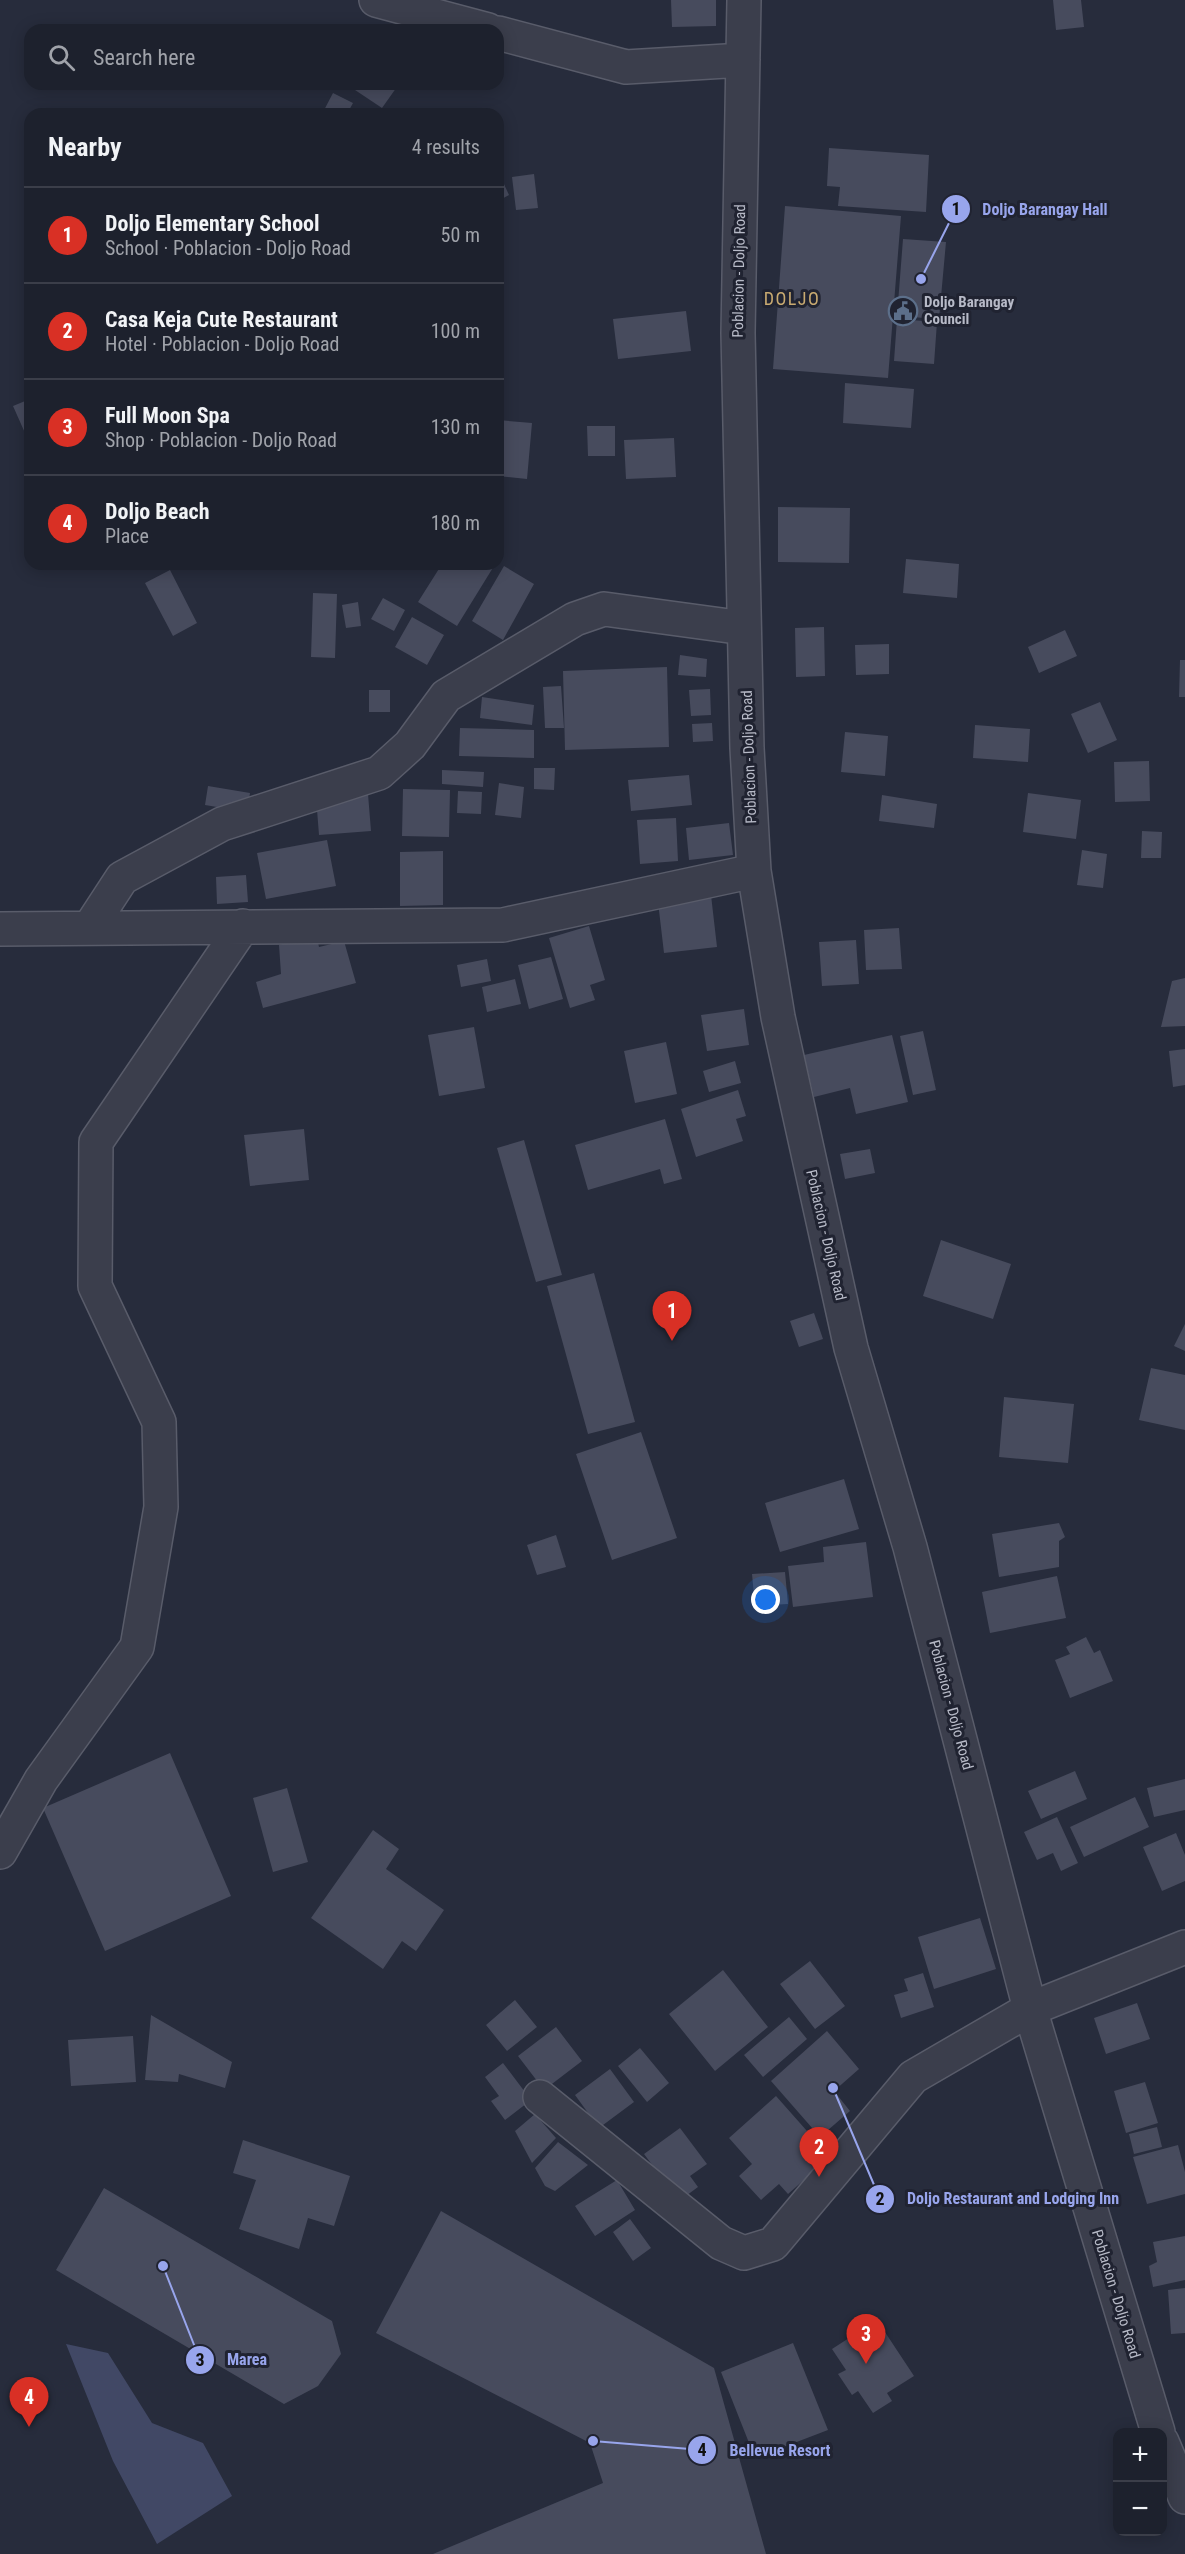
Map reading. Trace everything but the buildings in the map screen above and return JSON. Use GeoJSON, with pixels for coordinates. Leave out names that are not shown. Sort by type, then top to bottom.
{"type":"FeatureCollection","features":[{"type":"Feature","properties":{"kind":"street"},"geometry":{"type":"LineString","coordinates":[[376,0],[466,24]]}},
{"type":"Feature","properties":{"kind":"street","name":"Poblacion - Doljo Road"},"geometry":{"type":"LineString","coordinates":[[744,0],[738,333],[744,628],[754,872],[778,1017],[851,1348],[910,1547],[1030,2009],[1156,2428]]}},
{"type":"Feature","properties":{"kind":"street"},"geometry":{"type":"LineString","coordinates":[[504,35],[626,67],[743,60]]}},
{"type":"Feature","properties":{"kind":"street"},"geometry":{"type":"LineString","coordinates":[[90,927],[122,878],[222,824],[379,772],[410,745],[446,696],[574,619],[604,609],[744,628]]}},
{"type":"Feature","properties":{"kind":"street"},"geometry":{"type":"LineString","coordinates":[[0,929],[503,925],[754,872]]}},
{"type":"Feature","properties":{"kind":"street"},"geometry":{"type":"LineString","coordinates":[[0,1852],[41,1780],[137,1647],[161,1507],[159,1422],[96,1286],[96,1142],[243,926]]}},
{"type":"Feature","properties":{"kind":"street"},"geometry":{"type":"LineString","coordinates":[[540,2097],[721,2243],[744,2253],[773,2244],[913,2077],[1030,2009],[1185,1947]]}},
{"type":"Feature","properties":{"kind":"street"},"geometry":{"type":"LineString","coordinates":[[1167,2454],[1185,2497]]}},
{"type":"Feature","properties":{"kind":"water"},"geometry":{"type":"Polygon","coordinates":[[[66,2344],[108,2353],[152,2423],[203,2443],[232,2496],[157,2544],[113,2461],[66,2344]]]}},
{"type":"Feature","properties":{"kind":"place","name":"Doljo Barangay Hall"},"geometry":{"type":"Point","coordinates":[921,279]}},
{"type":"Feature","properties":{"kind":"place","name":"Doljo Barangay Council"},"geometry":{"type":"Point","coordinates":[903,311]}},
{"type":"Feature","properties":{"kind":"place","name":"Doljo Elementary School"},"geometry":{"type":"Point","coordinates":[672,1341]}},
{"type":"Feature","properties":{"kind":"place","name":"Doljo Restaurant and Lodging Inn"},"geometry":{"type":"Point","coordinates":[833,2088]}},
{"type":"Feature","properties":{"kind":"place","name":"Casa Keja Cute Restaurant"},"geometry":{"type":"Point","coordinates":[819,2177]}},
{"type":"Feature","properties":{"kind":"place","name":"Marea"},"geometry":{"type":"Point","coordinates":[163,2266]}},
{"type":"Feature","properties":{"kind":"place","name":"Full Moon Spa"},"geometry":{"type":"Point","coordinates":[866,2364]}},
{"type":"Feature","properties":{"kind":"place","name":"Doljo Beach"},"geometry":{"type":"Point","coordinates":[29,2427]}},
{"type":"Feature","properties":{"kind":"place","name":"Bellevue Resort"},"geometry":{"type":"Point","coordinates":[593,2441]}},
{"type":"Feature","properties":{"kind":"district","name":"DOLJO"},"geometry":{"type":"Point","coordinates":[792,298]}}]}
